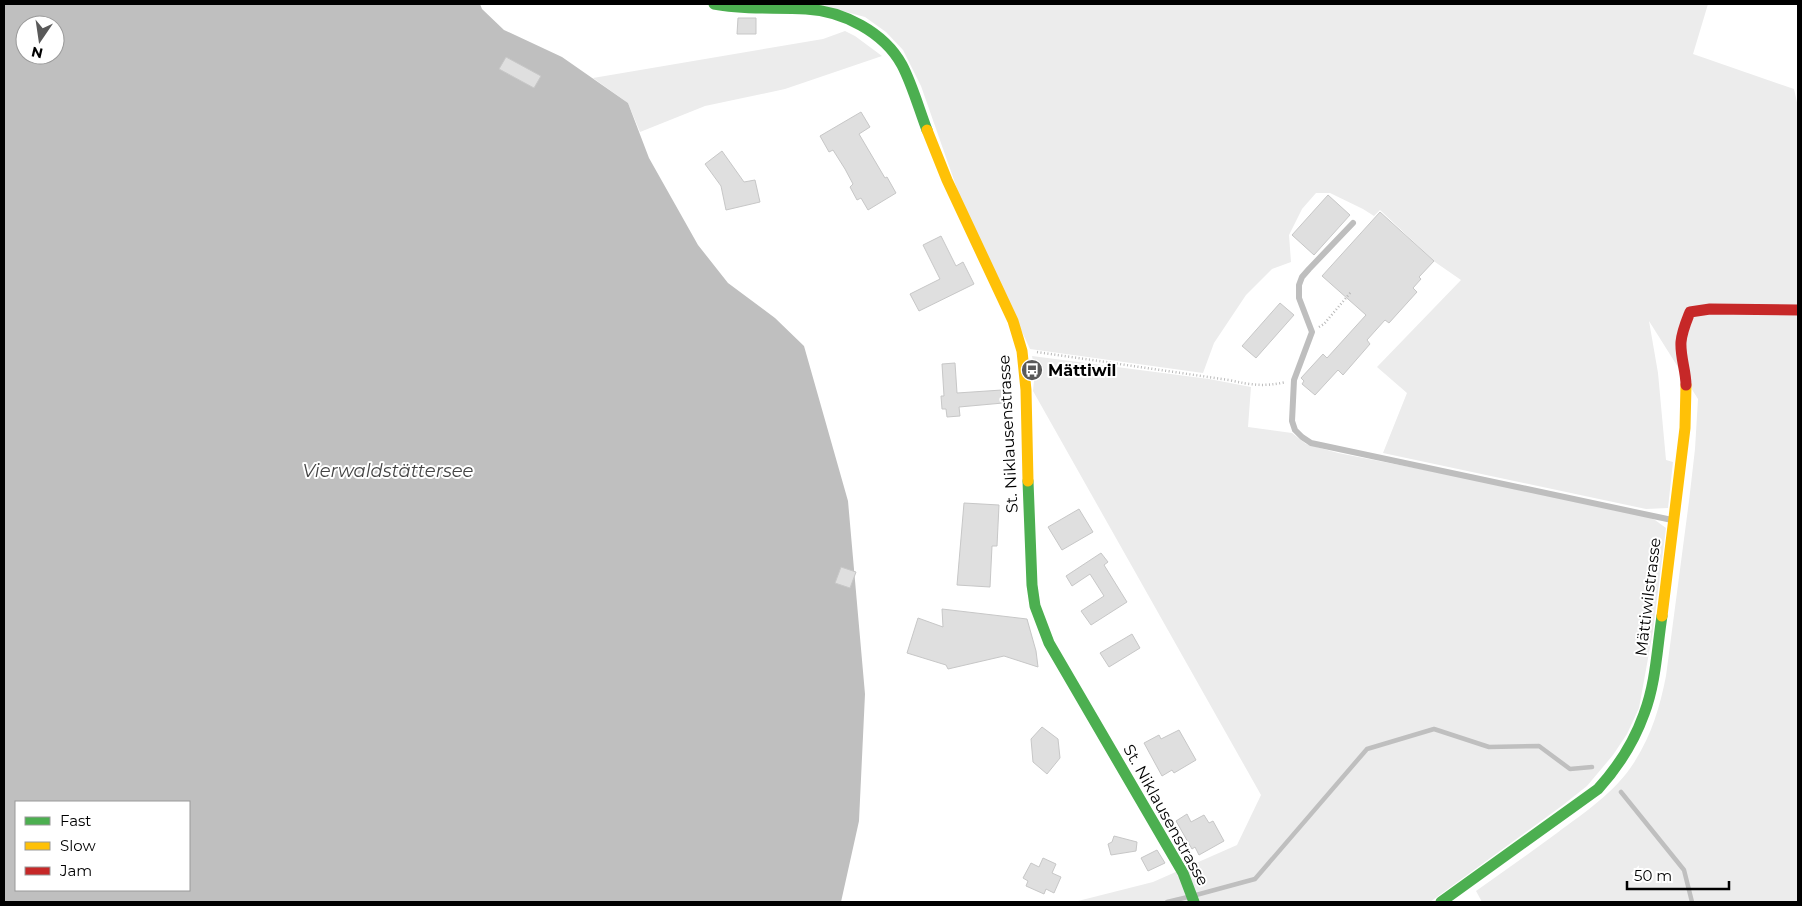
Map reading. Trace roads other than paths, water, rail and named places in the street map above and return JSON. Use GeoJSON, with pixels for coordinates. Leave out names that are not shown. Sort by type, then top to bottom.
{"type":"FeatureCollection","features":[{"type":"Feature","properties":{"kind":"street","name":"St. Niklausenstrasse"},"geometry":{"type":"LineString","coordinates":[[714,4],[729,7],[808,9],[830,13],[867,28],[887,45],[902,65],[947,180],[1013,321],[1022,351],[1026,390],[1030,549],[1035,606],[1049,643],[1183,873],[1194,902]]}},
{"type":"Feature","properties":{"kind":"street","name":"Mättiwilstrasse"},"geometry":{"type":"LineString","coordinates":[[1441,902],[1598,789],[1613,772],[1633,741],[1645,713],[1655,668],[1685,428],[1686,375],[1681,344],[1684,326],[1690,312],[1710,309],[1798,310]]}},
{"type":"Feature","properties":{"kind":"lane"},"geometry":{"type":"LineString","coordinates":[[1353,223],[1302,277],[1299,285],[1299,298],[1312,332],[1294,380],[1292,421],[1295,430],[1302,437],[1310,443],[1674,520]]}},
{"type":"Feature","properties":{"kind":"water","name":"Vierwaldstättersee"},"geometry":{"type":"Polygon","coordinates":[[[4,4],[480,4],[482,9],[504,30],[562,57],[628,103],[649,158],[698,245],[728,283],[775,318],[804,346],[848,501],[865,694],[859,821],[841,902],[4,902],[4,4]]]}},
{"type":"Feature","properties":{"kind":"waterway"},"geometry":{"type":"LineString","coordinates":[[1196,895],[1255,879],[1367,749],[1434,729],[1489,747],[1539,746],[1570,769],[1592,767]]}},
{"type":"Feature","properties":{"kind":"waterway"},"geometry":{"type":"LineString","coordinates":[[1621,792],[1684,870],[1692,902]]}},
{"type":"Feature","properties":{"kind":"waterway"},"geometry":{"type":"LineString","coordinates":[[1167,902],[1188,897]]}},
{"type":"Feature","properties":{"kind":"place","name":"Mättiwil"},"geometry":{"type":"Point","coordinates":[1032,370]}}]}
